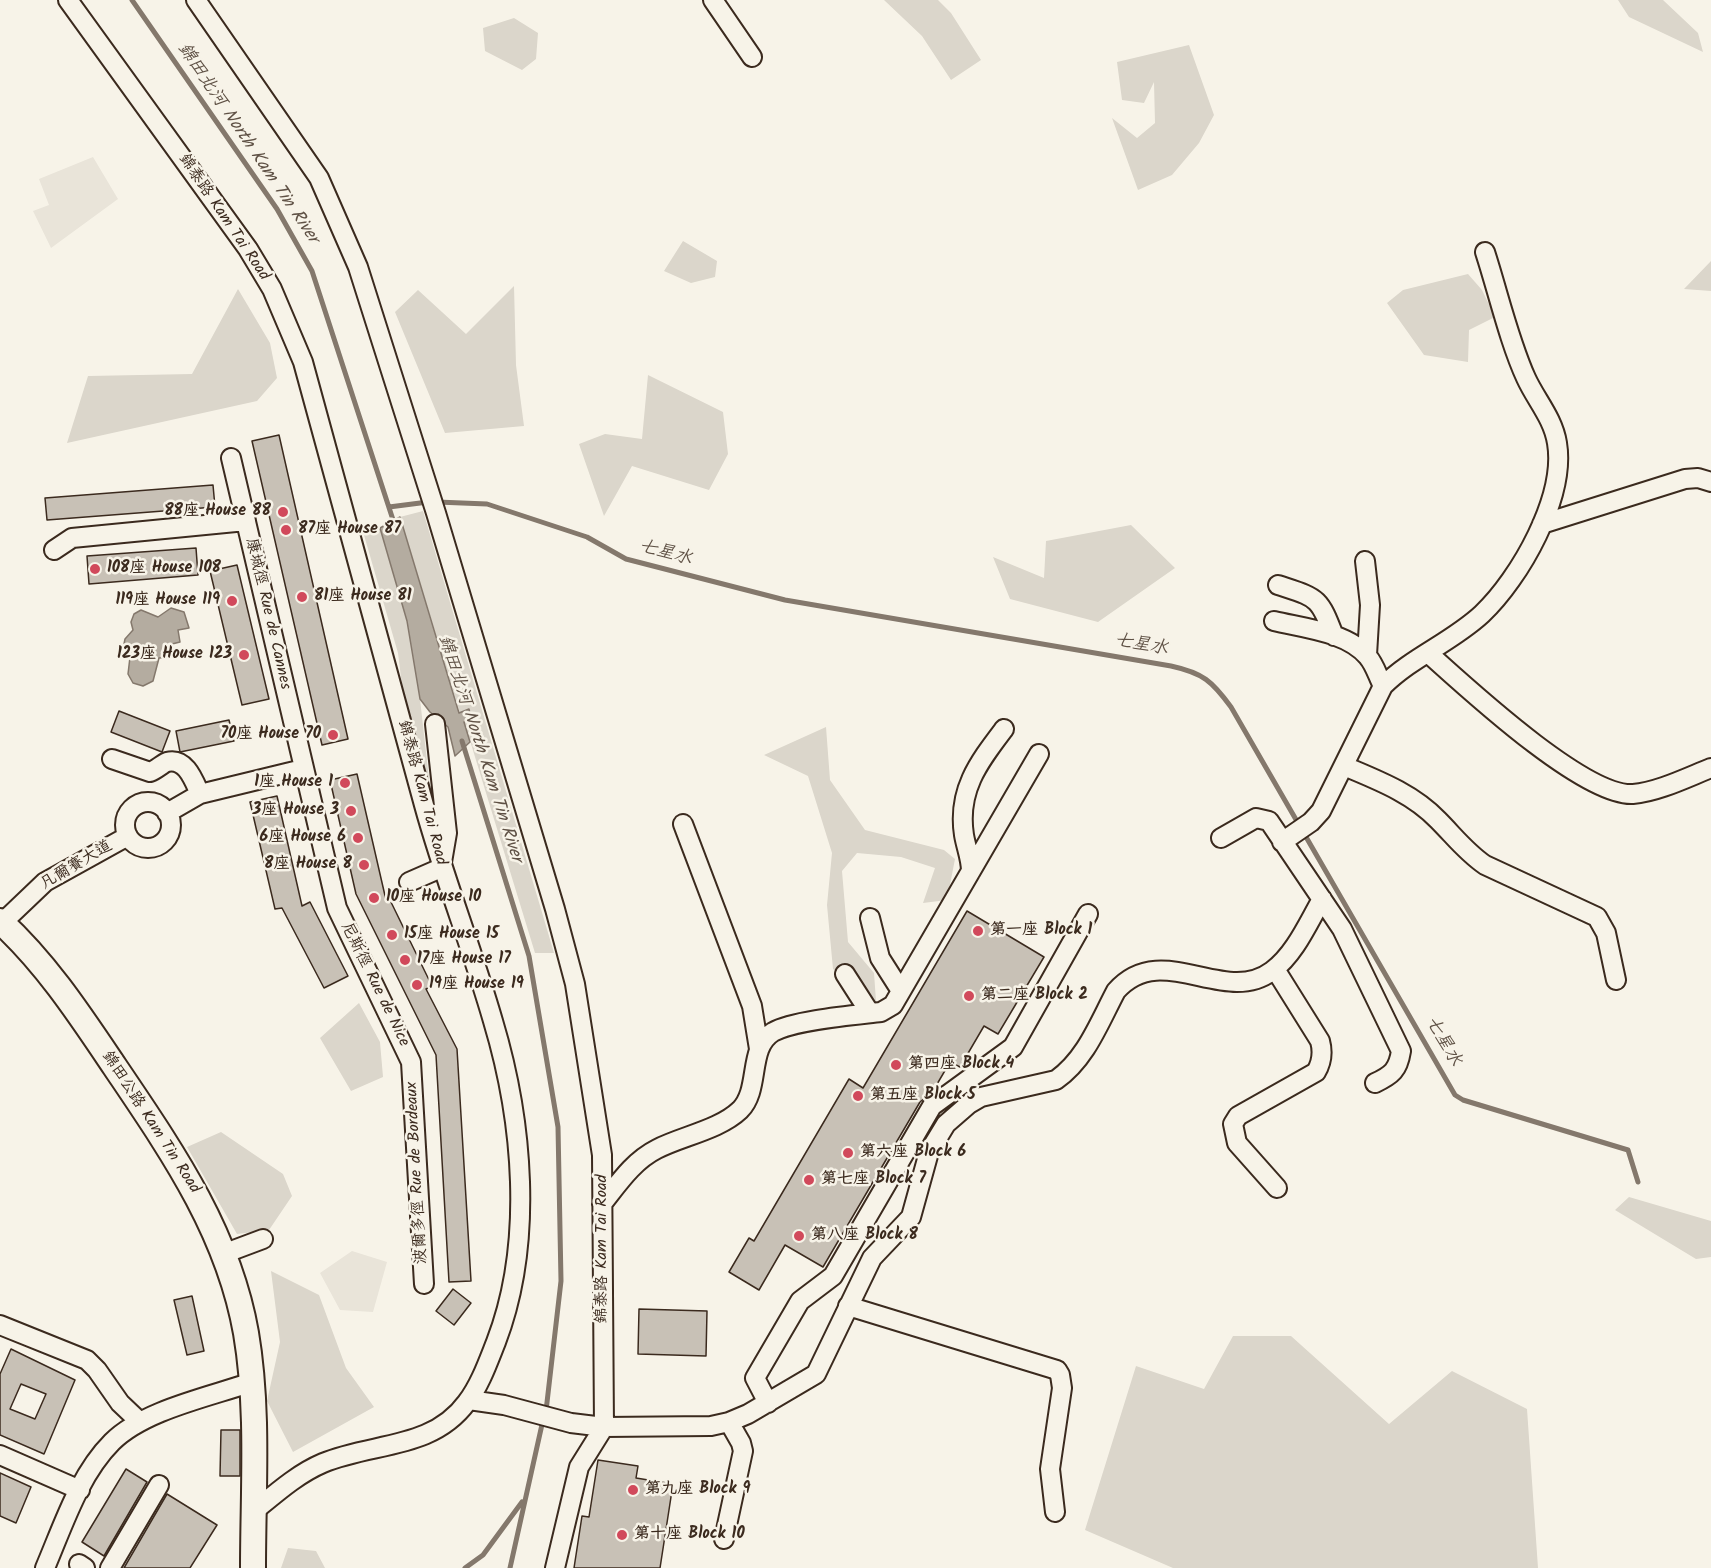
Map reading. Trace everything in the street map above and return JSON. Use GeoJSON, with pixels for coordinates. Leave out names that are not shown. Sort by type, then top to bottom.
{"type":"FeatureCollection","features":[{"type":"Feature","properties":{"kind":"main road","name":"錦田公路 Kam Tin Road"},"geometry":{"type":"LineString","coordinates":[[1,922],[43,966],[74,1006],[172,1152],[200,1199],[223,1254],[245,1330],[252,1382],[253,1568]]}},
{"type":"Feature","properties":{"kind":"street","name":"錦泰路 Kam Tai Road"},"geometry":{"type":"LineString","coordinates":[[68,0],[242,240],[272,288],[303,362],[441,868],[494,1023],[511,1101],[517,1158],[519,1212],[513,1288],[494,1346],[469,1400],[448,1423],[431,1433],[393,1446],[326,1461],[304,1472],[253,1512]]}},
{"type":"Feature","properties":{"kind":"street","name":"錦泰路 Kam Tai Road"},"geometry":{"type":"LineString","coordinates":[[196,0],[319,178],[358,267],[442,534],[569,963],[602,1155],[604,1427]]}},
{"type":"Feature","properties":{"kind":"street"},"geometry":{"type":"LineString","coordinates":[[713,0],[752,57]]}},
{"type":"Feature","properties":{"kind":"street"},"geometry":{"type":"LineString","coordinates":[[1282,842],[1311,822],[1321,811],[1383,686],[1462,630],[1501,596],[1529,552],[1542,524],[1556,478],[1557,442],[1549,418],[1526,378],[1485,252]]}},
{"type":"Feature","properties":{"kind":"street","name":"康城徑 Rue de Cannes"},"geometry":{"type":"LineString","coordinates":[[231,458],[337,908]]}},
{"type":"Feature","properties":{"kind":"street"},"geometry":{"type":"LineString","coordinates":[[1542,524],[1684,479],[1711,482]]}},
{"type":"Feature","properties":{"kind":"street"},"geometry":{"type":"LineString","coordinates":[[54,550],[72,538],[246,521]]}},
{"type":"Feature","properties":{"kind":"street"},"geometry":{"type":"LineString","coordinates":[[1365,561],[1370,605],[1367,655],[1383,686]]}},
{"type":"Feature","properties":{"kind":"street"},"geometry":{"type":"LineString","coordinates":[[1278,585],[1317,600],[1325,612],[1334,636]]}},
{"type":"Feature","properties":{"kind":"street"},"geometry":{"type":"LineString","coordinates":[[1274,621],[1334,636],[1367,655]]}},
{"type":"Feature","properties":{"kind":"street"},"geometry":{"type":"LineString","coordinates":[[1428,653],[1494,711],[1578,774],[1607,789],[1625,794],[1643,792],[1711,768]]}},
{"type":"Feature","properties":{"kind":"street"},"geometry":{"type":"LineString","coordinates":[[409,882],[441,868],[447,833],[435,724]]}},
{"type":"Feature","properties":{"kind":"street"},"geometry":{"type":"LineString","coordinates":[[971,872],[963,823],[965,793],[978,762],[1004,729]]}},
{"type":"Feature","properties":{"kind":"street"},"geometry":{"type":"LineString","coordinates":[[759,1049],[770,1035],[784,1027],[881,1012],[893,1005],[1039,754]]}},
{"type":"Feature","properties":{"kind":"street"},"geometry":{"type":"LineString","coordinates":[[112,759],[150,772],[166,762],[174,762],[189,773],[200,794]]}},
{"type":"Feature","properties":{"kind":"street"},"geometry":{"type":"LineString","coordinates":[[1344,766],[1383,783],[1419,804],[1437,819],[1468,854],[1485,865],[1597,916],[1606,933],[1616,980]]}},
{"type":"Feature","properties":{"kind":"street"},"geometry":{"type":"LineString","coordinates":[[167,813],[200,794],[303,769]]}},
{"type":"Feature","properties":{"kind":"street"},"geometry":{"type":"LineString","coordinates":[[140,804],[155,804],[167,813],[170,820],[169,834],[159,845],[153,848],[138,846],[128,836],[125,829],[128,814],[140,804]]}},
{"type":"Feature","properties":{"kind":"street"},"geometry":{"type":"LineString","coordinates":[[1221,838],[1250,821],[1263,818],[1269,821],[1342,929],[1401,1051],[1398,1067],[1390,1076],[1375,1083]]}},
{"type":"Feature","properties":{"kind":"street"},"geometry":{"type":"LineString","coordinates":[[603,1204],[630,1169],[644,1158],[726,1119],[741,1109],[750,1094],[759,1049],[752,1006],[683,824]]}},
{"type":"Feature","properties":{"kind":"street","name":"凡爾賽大道"},"geometry":{"type":"LineString","coordinates":[[1,922],[45,882],[128,836]]}},
{"type":"Feature","properties":{"kind":"street"},"geometry":{"type":"LineString","coordinates":[[469,1400],[504,1405],[571,1423],[604,1427],[676,1427],[729,1422],[768,1403],[816,1374],[872,1258],[911,1217],[929,1152],[936,1136],[957,1113],[981,1097],[1056,1080],[1065,1074],[1082,1055],[1116,991],[1123,983],[1142,972],[1160,970],[1235,982],[1259,979],[1275,969],[1290,952],[1322,899]]}},
{"type":"Feature","properties":{"kind":"street","name":"尼斯徑 Rue de Nice"},"geometry":{"type":"LineString","coordinates":[[337,908],[411,1062]]}},
{"type":"Feature","properties":{"kind":"street"},"geometry":{"type":"LineString","coordinates":[[768,1403],[754,1378],[800,1301],[833,1276],[932,1106],[1012,1047],[1088,914]]}},
{"type":"Feature","properties":{"kind":"street"},"geometry":{"type":"LineString","coordinates":[[870,918],[880,958],[901,991]]}},
{"type":"Feature","properties":{"kind":"street"},"geometry":{"type":"LineString","coordinates":[[1275,969],[1320,1041],[1322,1049],[1320,1065],[1316,1072],[1238,1116],[1233,1124],[1237,1143],[1277,1188]]}},
{"type":"Feature","properties":{"kind":"street"},"geometry":{"type":"LineString","coordinates":[[845,974],[870,1013]]}},
{"type":"Feature","properties":{"kind":"street","name":"波爾多徑 Rue de Bordeaux"},"geometry":{"type":"LineString","coordinates":[[411,1062],[424,1284]]}},
{"type":"Feature","properties":{"kind":"street"},"geometry":{"type":"LineString","coordinates":[[223,1254],[263,1239]]}},
{"type":"Feature","properties":{"kind":"street"},"geometry":{"type":"LineString","coordinates":[[848,1306],[1057,1370],[1062,1388],[1050,1469],[1055,1512]]}},
{"type":"Feature","properties":{"kind":"street"},"geometry":{"type":"LineString","coordinates":[[0,1325],[87,1360],[97,1370],[120,1403],[140,1422]]}},
{"type":"Feature","properties":{"kind":"street"},"geometry":{"type":"LineString","coordinates":[[45,1568],[80,1490],[102,1453],[113,1440],[140,1422],[252,1382]]}},
{"type":"Feature","properties":{"kind":"street"},"geometry":{"type":"LineString","coordinates":[[724,1539],[743,1450],[729,1422]]}},
{"type":"Feature","properties":{"kind":"street"},"geometry":{"type":"LineString","coordinates":[[555,1568],[579,1467],[604,1427]]}},
{"type":"Feature","properties":{"kind":"street"},"geometry":{"type":"LineString","coordinates":[[0,1455],[80,1490]]}},
{"type":"Feature","properties":{"kind":"street"},"geometry":{"type":"LineString","coordinates":[[110,1568],[159,1485]]}},
{"type":"Feature","properties":{"kind":"shaded area"},"geometry":{"type":"Polygon","coordinates":[[[884,0],[938,0],[951,13],[981,60],[951,80],[922,36],[884,0]]]}},
{"type":"Feature","properties":{"kind":"shaded area"},"geometry":{"type":"Polygon","coordinates":[[[1618,0],[1663,0],[1698,33],[1703,52],[1629,17],[1618,0]]]}},
{"type":"Feature","properties":{"kind":"shaded area"},"geometry":{"type":"Polygon","coordinates":[[[514,18],[538,33],[536,59],[522,70],[485,51],[483,28],[514,18]]]}},
{"type":"Feature","properties":{"kind":"shaded area"},"geometry":{"type":"Polygon","coordinates":[[[1189,45],[1214,115],[1199,143],[1172,175],[1138,190],[1112,118],[1137,138],[1155,123],[1154,82],[1144,103],[1122,100],[1117,62],[1189,45]]]}},
{"type":"Feature","properties":{"kind":"shaded area"},"geometry":{"type":"Polygon","coordinates":[[[93,157],[118,199],[51,248],[33,211],[49,205],[39,179],[93,157]]]}},
{"type":"Feature","properties":{"kind":"shaded area"},"geometry":{"type":"Polygon","coordinates":[[[683,241],[717,261],[715,277],[691,283],[664,271],[683,241]]]}},
{"type":"Feature","properties":{"kind":"shaded area"},"geometry":{"type":"Polygon","coordinates":[[[1711,261],[1711,291],[1684,289],[1711,261]]]}},
{"type":"Feature","properties":{"kind":"shaded area"},"geometry":{"type":"Polygon","coordinates":[[[1468,274],[1482,290],[1495,317],[1469,330],[1468,362],[1424,355],[1387,303],[1403,290],[1468,274]]]}},
{"type":"Feature","properties":{"kind":"shaded area"},"geometry":{"type":"Polygon","coordinates":[[[514,286],[516,365],[524,426],[445,433],[395,312],[418,290],[466,334],[514,286]]]}},
{"type":"Feature","properties":{"kind":"shaded area"},"geometry":{"type":"Polygon","coordinates":[[[238,289],[270,343],[277,378],[257,401],[67,443],[88,376],[192,374],[238,289]]]}},
{"type":"Feature","properties":{"kind":"shaded area"},"geometry":{"type":"Polygon","coordinates":[[[648,375],[723,412],[728,454],[709,490],[632,466],[604,516],[579,444],[605,434],[642,439],[648,375]]]}},
{"type":"Feature","properties":{"kind":"shaded area"},"geometry":{"type":"Polygon","coordinates":[[[423,511],[554,953],[535,953],[464,721],[471,718],[469,709],[460,713],[400,517],[423,511]]]}},
{"type":"Feature","properties":{"kind":"shaded area"},"geometry":{"type":"Polygon","coordinates":[[[400,517],[459,713],[469,709],[471,719],[464,722],[470,742],[455,756],[448,727],[430,712],[420,699],[407,621],[380,528],[400,517]]]}},
{"type":"Feature","properties":{"kind":"shaded area"},"geometry":{"type":"Polygon","coordinates":[[[1131,525],[1175,568],[1098,622],[1010,599],[993,557],[1044,578],[1046,541],[1131,525]]]}},
{"type":"Feature","properties":{"kind":"shaded area"},"geometry":{"type":"Polygon","coordinates":[[[380,528],[407,621],[420,699],[431,797],[405,710],[398,653],[364,535],[380,528]]]}},
{"type":"Feature","properties":{"kind":"shaded area"},"geometry":{"type":"Polygon","coordinates":[[[171,608],[184,612],[189,628],[178,630],[180,642],[168,645],[171,657],[159,658],[153,681],[143,686],[133,683],[128,674],[130,657],[123,649],[125,639],[133,630],[131,622],[134,614],[141,610],[158,617],[171,608]]]}},
{"type":"Feature","properties":{"kind":"shaded area"},"geometry":{"type":"Polygon","coordinates":[[[826,727],[830,780],[865,830],[944,850],[955,859],[947,900],[923,903],[935,868],[901,857],[857,853],[842,871],[848,942],[874,973],[876,1001],[833,969],[827,905],[832,853],[808,776],[764,755],[826,727]]]}},
{"type":"Feature","properties":{"kind":"shaded area"},"geometry":{"type":"Polygon","coordinates":[[[359,1003],[380,1042],[383,1077],[351,1091],[320,1038],[359,1003]]]}},
{"type":"Feature","properties":{"kind":"shaded area"},"geometry":{"type":"Polygon","coordinates":[[[221,1132],[283,1174],[292,1196],[269,1230],[237,1234],[187,1147],[221,1132]]]}},
{"type":"Feature","properties":{"kind":"shaded area"},"geometry":{"type":"Polygon","coordinates":[[[1629,1197],[1711,1221],[1711,1257],[1696,1259],[1615,1210],[1629,1197]]]}},
{"type":"Feature","properties":{"kind":"shaded area"},"geometry":{"type":"Polygon","coordinates":[[[352,1251],[387,1262],[373,1312],[340,1310],[320,1273],[352,1251]]]}},
{"type":"Feature","properties":{"kind":"shaded area"},"geometry":{"type":"Polygon","coordinates":[[[271,1271],[319,1295],[346,1368],[374,1407],[293,1452],[267,1401],[280,1342],[271,1271]]]}},
{"type":"Feature","properties":{"kind":"shaded area"},"geometry":{"type":"Polygon","coordinates":[[[1233,1336],[1291,1336],[1389,1424],[1452,1371],[1527,1409],[1538,1568],[1173,1568],[1085,1530],[1136,1366],[1204,1389],[1233,1336]]]}},
{"type":"Feature","properties":{"kind":"shaded area"},"geometry":{"type":"Polygon","coordinates":[[[288,1548],[316,1551],[325,1568],[281,1568],[288,1548]]]}},
{"type":"Feature","properties":{"kind":"building"},"geometry":{"type":"Polygon","coordinates":[[[279,435],[348,739],[322,745],[252,441],[279,435]]]}},
{"type":"Feature","properties":{"kind":"building"},"geometry":{"type":"Polygon","coordinates":[[[213,485],[215,507],[47,520],[45,498],[213,485]]]}},
{"type":"Feature","properties":{"kind":"building"},"geometry":{"type":"Polygon","coordinates":[[[196,548],[198,575],[89,584],[87,556],[196,548]]]}},
{"type":"Feature","properties":{"kind":"building"},"geometry":{"type":"Polygon","coordinates":[[[237,565],[269,699],[242,705],[210,571],[237,565]]]}},
{"type":"Feature","properties":{"kind":"building"},"geometry":{"type":"Polygon","coordinates":[[[119,711],[170,731],[162,752],[111,732],[119,711]]]}},
{"type":"Feature","properties":{"kind":"building"},"geometry":{"type":"Polygon","coordinates":[[[229,720],[234,741],[180,752],[176,731],[229,720]]]}},
{"type":"Feature","properties":{"kind":"building"},"geometry":{"type":"Polygon","coordinates":[[[357,774],[386,900],[389,898],[432,986],[426,989],[457,1049],[471,1281],[449,1282],[436,1055],[356,894],[330,780],[357,774]]]}},
{"type":"Feature","properties":{"kind":"building"},"geometry":{"type":"Polygon","coordinates":[[[277,796],[302,906],[310,902],[348,976],[324,988],[282,908],[275,909],[250,802],[277,796]]]}},
{"type":"Feature","properties":{"kind":"building"},"geometry":{"type":"Polygon","coordinates":[[[967,911],[1044,957],[998,1034],[984,1026],[960,1067],[950,1062],[933,1091],[920,1102],[823,1267],[785,1245],[759,1290],[729,1272],[749,1238],[754,1241],[849,1079],[863,1088],[967,911]]]}},
{"type":"Feature","properties":{"kind":"building"},"geometry":{"type":"Polygon","coordinates":[[[453,1289],[471,1303],[454,1325],[436,1311],[453,1289]]]}},
{"type":"Feature","properties":{"kind":"building"},"geometry":{"type":"Polygon","coordinates":[[[192,1296],[204,1351],[187,1355],[174,1300],[192,1296]]]}},
{"type":"Feature","properties":{"kind":"building"},"geometry":{"type":"Polygon","coordinates":[[[639,1309],[707,1311],[706,1356],[638,1354],[639,1309]]]}},
{"type":"Feature","properties":{"kind":"building"},"geometry":{"type":"Polygon","coordinates":[[[11,1349],[75,1380],[44,1454],[0,1435],[0,1374],[11,1349]],[[21,1384],[10,1409],[35,1419],[46,1394],[21,1384]]]}},
{"type":"Feature","properties":{"kind":"building"},"geometry":{"type":"Polygon","coordinates":[[[221,1430],[240,1430],[240,1476],[220,1476],[221,1430]]]}},
{"type":"Feature","properties":{"kind":"building"},"geometry":{"type":"Polygon","coordinates":[[[598,1460],[638,1466],[636,1478],[673,1484],[660,1568],[574,1568],[582,1516],[589,1517],[598,1460]]]}},
{"type":"Feature","properties":{"kind":"building"},"geometry":{"type":"Polygon","coordinates":[[[126,1469],[147,1482],[104,1556],[82,1542],[126,1469]]]}},
{"type":"Feature","properties":{"kind":"building"},"geometry":{"type":"Polygon","coordinates":[[[0,1473],[31,1487],[16,1523],[0,1516],[0,1473]]]}},
{"type":"Feature","properties":{"kind":"building"},"geometry":{"type":"Polygon","coordinates":[[[167,1494],[217,1525],[190,1568],[124,1568],[167,1494]]]}},
{"type":"Feature","properties":{"kind":"waterway","name":"錦田北河 North Kam Tin River"},"geometry":{"type":"LineString","coordinates":[[132,0],[277,209],[312,271],[395,526]]}},
{"type":"Feature","properties":{"kind":"waterway","name":"七星水"},"geometry":{"type":"LineString","coordinates":[[389,507],[428,502]]}},
{"type":"Feature","properties":{"kind":"waterway","name":"七星水"},"geometry":{"type":"LineString","coordinates":[[437,502],[487,504],[587,537],[626,559],[785,600],[1171,666],[1199,675],[1212,684],[1231,707],[1455,1095],[1463,1100],[1628,1150],[1638,1182]]}},
{"type":"Feature","properties":{"kind":"waterway","name":"錦田北河 North Kam Tin River"},"geometry":{"type":"LineString","coordinates":[[462,741],[529,956],[558,1127],[561,1281],[546,1411]]}},
{"type":"Feature","properties":{"kind":"waterway","name":"錦田北河 North Kam Tin River"},"geometry":{"type":"LineString","coordinates":[[510,1568],[543,1420]]}},
{"type":"Feature","properties":{"kind":"waterway"},"geometry":{"type":"LineString","coordinates":[[465,1568],[483,1555],[522,1502]]}},
{"type":"Feature","properties":{"kind":"place","name":"88座 House 88"},"geometry":{"type":"Point","coordinates":[283,512]}},
{"type":"Feature","properties":{"kind":"place","name":"87座 House 87"},"geometry":{"type":"Point","coordinates":[286,530]}},
{"type":"Feature","properties":{"kind":"place","name":"108座 House 108"},"geometry":{"type":"Point","coordinates":[95,569]}},
{"type":"Feature","properties":{"kind":"place","name":"81座 House 81"},"geometry":{"type":"Point","coordinates":[302,597]}},
{"type":"Feature","properties":{"kind":"place","name":"119座 House 119"},"geometry":{"type":"Point","coordinates":[232,601]}},
{"type":"Feature","properties":{"kind":"place","name":"123座 House 123"},"geometry":{"type":"Point","coordinates":[244,655]}},
{"type":"Feature","properties":{"kind":"place","name":"70座 House 70"},"geometry":{"type":"Point","coordinates":[333,735]}},
{"type":"Feature","properties":{"kind":"place","name":"1座 House 1"},"geometry":{"type":"Point","coordinates":[345,783]}},
{"type":"Feature","properties":{"kind":"place","name":"3座 House 3"},"geometry":{"type":"Point","coordinates":[351,811]}},
{"type":"Feature","properties":{"kind":"place","name":"6座 House 6"},"geometry":{"type":"Point","coordinates":[358,838]}},
{"type":"Feature","properties":{"kind":"place","name":"8座 House 8"},"geometry":{"type":"Point","coordinates":[364,865]}},
{"type":"Feature","properties":{"kind":"place","name":"10座 House 10"},"geometry":{"type":"Point","coordinates":[374,898]}},
{"type":"Feature","properties":{"kind":"place","name":"第一座 Block 1"},"geometry":{"type":"Point","coordinates":[978,931]}},
{"type":"Feature","properties":{"kind":"place","name":"15座 House 15"},"geometry":{"type":"Point","coordinates":[392,935]}},
{"type":"Feature","properties":{"kind":"place","name":"17座 House 17"},"geometry":{"type":"Point","coordinates":[405,960]}},
{"type":"Feature","properties":{"kind":"place","name":"19座 House 19"},"geometry":{"type":"Point","coordinates":[417,985]}},
{"type":"Feature","properties":{"kind":"place","name":"第二座 Block 2"},"geometry":{"type":"Point","coordinates":[969,996]}},
{"type":"Feature","properties":{"kind":"place","name":"第四座 Block 4"},"geometry":{"type":"Point","coordinates":[896,1065]}},
{"type":"Feature","properties":{"kind":"place","name":"第五座 Block 5"},"geometry":{"type":"Point","coordinates":[858,1096]}},
{"type":"Feature","properties":{"kind":"place","name":"第六座 Block 6"},"geometry":{"type":"Point","coordinates":[848,1153]}},
{"type":"Feature","properties":{"kind":"place","name":"第七座 Block 7"},"geometry":{"type":"Point","coordinates":[809,1180]}},
{"type":"Feature","properties":{"kind":"place","name":"第八座 Block 8"},"geometry":{"type":"Point","coordinates":[799,1236]}},
{"type":"Feature","properties":{"kind":"place","name":"第九座 Block 9"},"geometry":{"type":"Point","coordinates":[633,1490]}},
{"type":"Feature","properties":{"kind":"place","name":"第十座 Block 10"},"geometry":{"type":"Point","coordinates":[622,1535]}}]}
